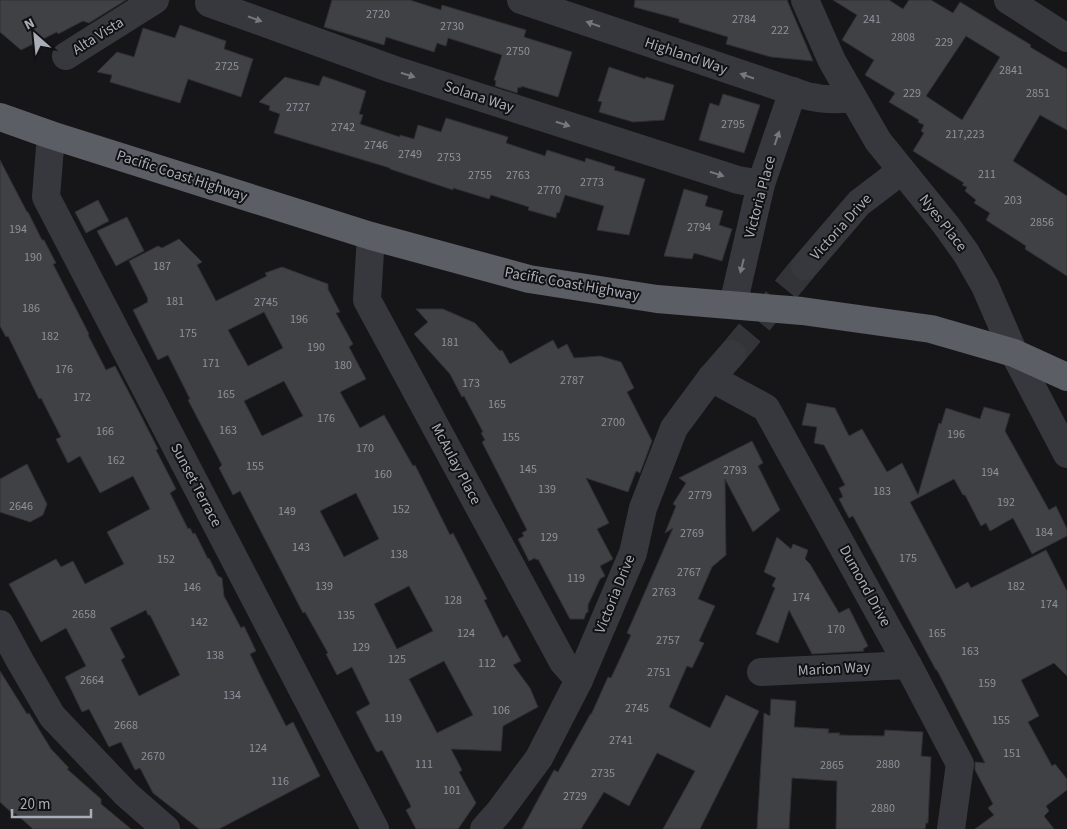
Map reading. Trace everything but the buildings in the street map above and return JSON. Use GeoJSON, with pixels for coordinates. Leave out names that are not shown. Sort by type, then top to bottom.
{"type":"FeatureCollection","features":[{"type":"Feature","properties":{"kind":"highway","name":"Pacific Coast Highway"},"geometry":{"type":"LineString","coordinates":[[0,117],[371,236],[529,280],[657,299],[821,313],[931,329],[1014,354],[1067,377]]}},
{"type":"Feature","properties":{"kind":"street","name":"Alta Vista"},"geometry":{"type":"LineString","coordinates":[[66,56],[155,0]]}},
{"type":"Feature","properties":{"kind":"street","name":"Highland Way"},"geometry":{"type":"LineString","coordinates":[[521,0],[822,100],[853,98]]}},
{"type":"Feature","properties":{"kind":"street","name":"Nyes Place"},"geometry":{"type":"LineString","coordinates":[[805,0],[832,61],[878,141],[946,225],[966,253],[985,286],[1014,354],[1067,454]]}},
{"type":"Feature","properties":{"kind":"street"},"geometry":{"type":"LineString","coordinates":[[1008,0],[1067,38]]}},
{"type":"Feature","properties":{"kind":"street","name":"Solana Way"},"geometry":{"type":"LineString","coordinates":[[206,1],[392,69],[738,180],[760,184]]}},
{"type":"Feature","properties":{"kind":"street","name":"Victoria Place"},"geometry":{"type":"LineString","coordinates":[[732,305],[760,184],[793,91]]}},
{"type":"Feature","properties":{"kind":"street","name":"Sunset Terrace"},"geometry":{"type":"LineString","coordinates":[[51,134],[46,197],[375,829]]}},
{"type":"Feature","properties":{"kind":"street","name":"Victoria Drive"},"geometry":{"type":"LineString","coordinates":[[805,266],[859,202],[901,171]]}},
{"type":"Feature","properties":{"kind":"street","name":"McAulay Place"},"geometry":{"type":"LineString","coordinates":[[371,236],[367,300],[563,662],[579,680]]}},
{"type":"Feature","properties":{"kind":"street","name":"Victoria Drive"},"geometry":{"type":"LineString","coordinates":[[484,829],[539,758],[579,680],[633,553],[643,508],[674,428],[711,378],[732,354]]}},
{"type":"Feature","properties":{"kind":"street","name":"Dumond Drive"},"geometry":{"type":"LineString","coordinates":[[711,378],[766,408],[908,665],[960,764],[951,829]]}},
{"type":"Feature","properties":{"kind":"street"},"geometry":{"type":"LineString","coordinates":[[0,624],[52,716],[126,794],[166,829]]}},
{"type":"Feature","properties":{"kind":"street","name":"Marion Way"},"geometry":{"type":"LineString","coordinates":[[761,672],[908,665]]}},
{"type":"Feature","properties":{"kind":"tunnel"},"geometry":{"type":"LineString","coordinates":[[732,354],[805,266]]}}]}
